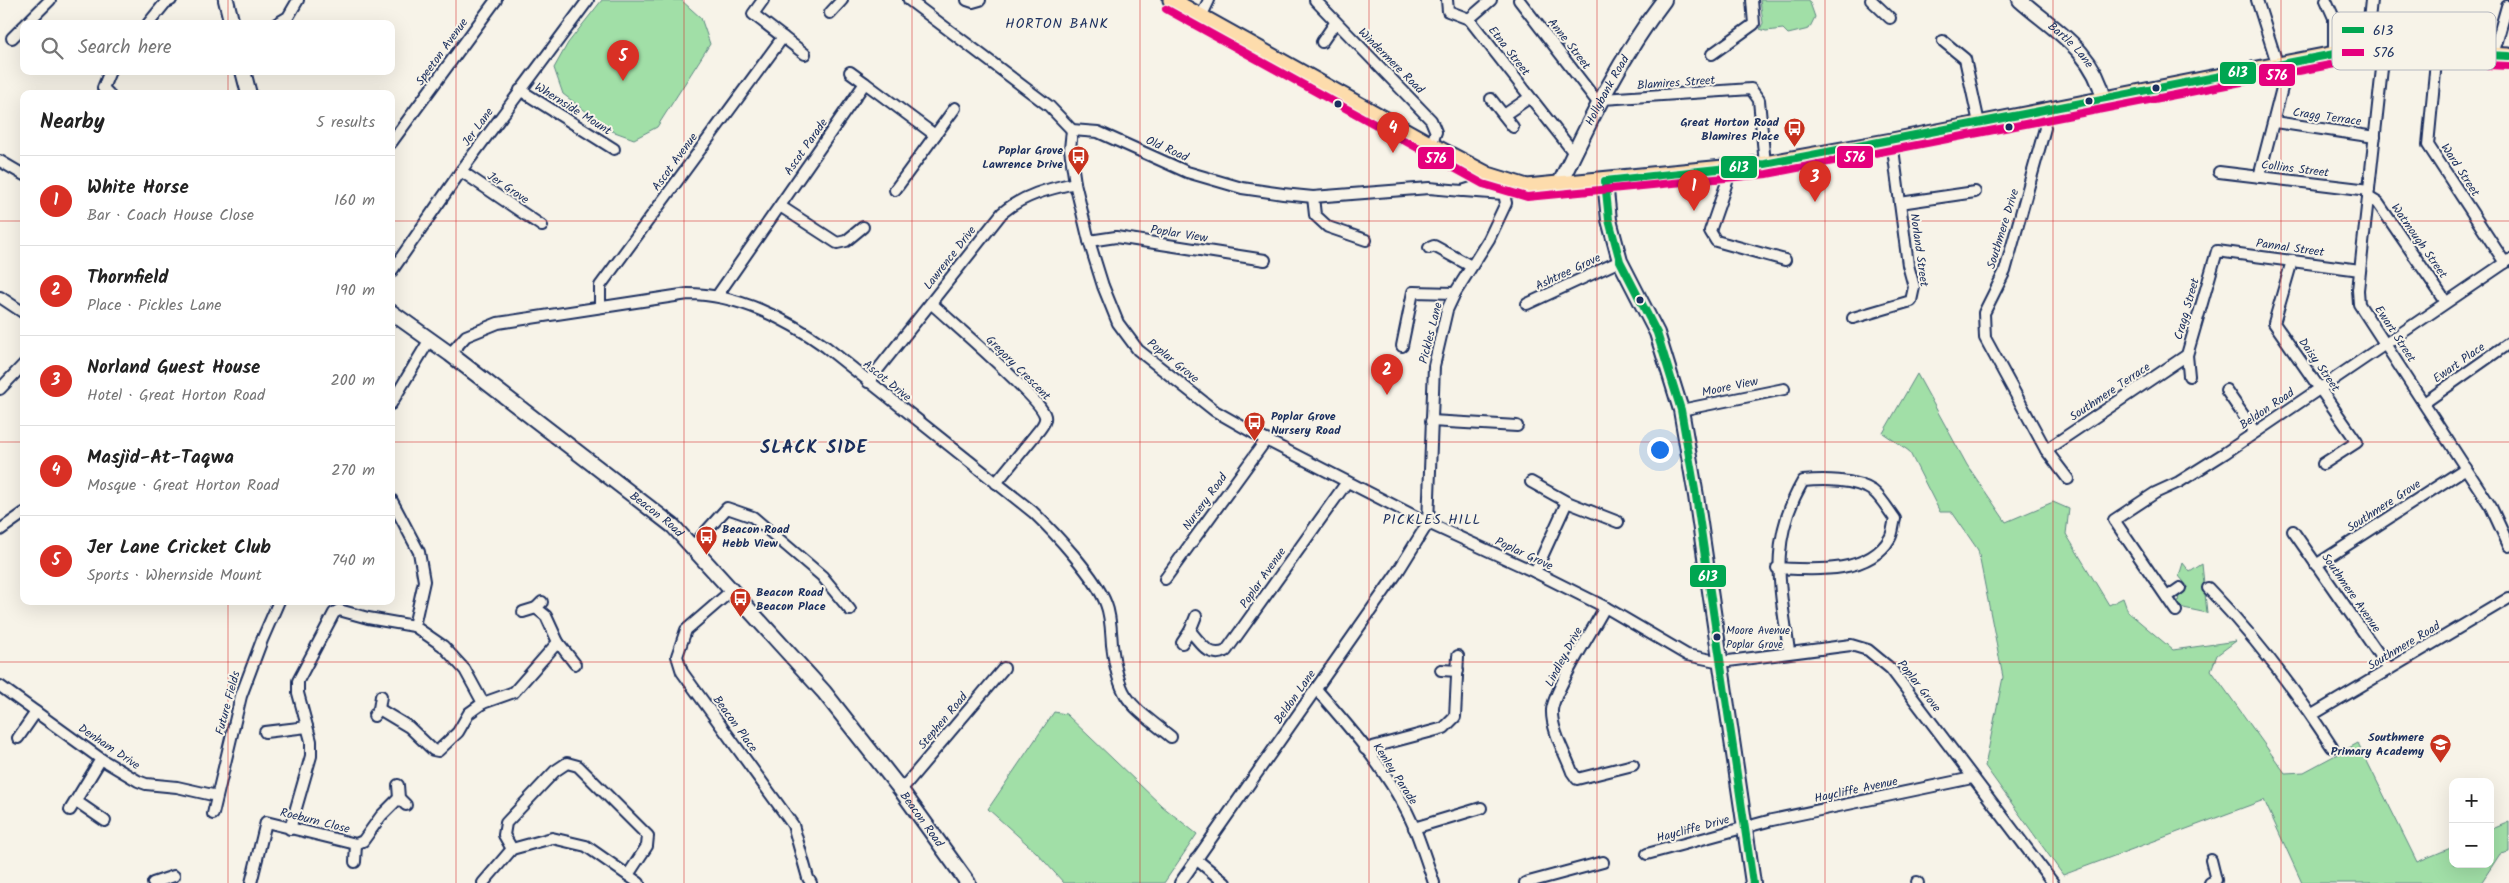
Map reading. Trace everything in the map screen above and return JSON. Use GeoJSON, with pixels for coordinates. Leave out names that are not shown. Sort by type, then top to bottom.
{"type":"FeatureCollection","features":[{"type":"Feature","properties":{"kind":"main road"},"geometry":{"type":"LineString","coordinates":[[1171,0],[1488,175],[1527,187],[1606,181],[1765,164],[2283,66],[2332,54]]}},
{"type":"Feature","properties":{"kind":"main road"},"geometry":{"type":"LineString","coordinates":[[2496,55],[2509,56]]}},
{"type":"Feature","properties":{"kind":"street"},"geometry":{"type":"LineString","coordinates":[[30,20],[50,0]]}},
{"type":"Feature","properties":{"kind":"street"},"geometry":{"type":"LineString","coordinates":[[151,20],[165,3],[171,0]]}},
{"type":"Feature","properties":{"kind":"street"},"geometry":{"type":"LineString","coordinates":[[226,0],[231,20]]}},
{"type":"Feature","properties":{"kind":"street"},"geometry":{"type":"LineString","coordinates":[[283,20],[288,17],[298,0]]}},
{"type":"Feature","properties":{"kind":"street","name":"Speeton Avenue"},"geometry":{"type":"LineString","coordinates":[[395,138],[496,0]]}},
{"type":"Feature","properties":{"kind":"street","name":"Jer Lane"},"geometry":{"type":"LineString","coordinates":[[395,266],[461,171],[588,0]]}},
{"type":"Feature","properties":{"kind":"street"},"geometry":{"type":"LineString","coordinates":[[764,0],[753,14],[805,54]]}},
{"type":"Feature","properties":{"kind":"street"},"geometry":{"type":"LineString","coordinates":[[830,13],[842,0]]}},
{"type":"Feature","properties":{"kind":"street"},"geometry":{"type":"LineString","coordinates":[[967,0],[973,2],[980,0]]}},
{"type":"Feature","properties":{"kind":"street"},"geometry":{"type":"LineString","coordinates":[[1201,17],[1210,0]]}},
{"type":"Feature","properties":{"kind":"street","name":"Windermere Road"},"geometry":{"type":"LineString","coordinates":[[1315,0],[1335,23],[1431,120],[1436,132],[1431,145]]}},
{"type":"Feature","properties":{"kind":"street"},"geometry":{"type":"LineString","coordinates":[[1447,0],[1448,11],[1469,19],[1491,0]]}},
{"type":"Feature","properties":{"kind":"street","name":"Anne Street"},"geometry":{"type":"LineString","coordinates":[[1518,0],[1601,101]]}},
{"type":"Feature","properties":{"kind":"street"},"geometry":{"type":"LineString","coordinates":[[1712,54],[1754,24],[1752,0]]}},
{"type":"Feature","properties":{"kind":"street"},"geometry":{"type":"LineString","coordinates":[[1871,0],[1890,18]]}},
{"type":"Feature","properties":{"kind":"street","name":"Bartle Lane"},"geometry":{"type":"LineString","coordinates":[[2020,0],[2070,41],[2091,64],[2100,81],[2104,99]]}},
{"type":"Feature","properties":{"kind":"street"},"geometry":{"type":"LineString","coordinates":[[2257,0],[2283,66]]}},
{"type":"Feature","properties":{"kind":"street"},"geometry":{"type":"LineString","coordinates":[[2326,0],[2332,14]]}},
{"type":"Feature","properties":{"kind":"street","name":"Hollybank Road"},"geometry":{"type":"LineString","coordinates":[[1559,185],[1601,101],[1660,1]]}},
{"type":"Feature","properties":{"kind":"street"},"geometry":{"type":"LineString","coordinates":[[916,2],[1049,106],[1072,130]]}},
{"type":"Feature","properties":{"kind":"street"},"geometry":{"type":"LineString","coordinates":[[2496,44],[2507,6]]}},
{"type":"Feature","properties":{"kind":"street","name":"Etna Street"},"geometry":{"type":"LineString","coordinates":[[1469,19],[1574,153]]}},
{"type":"Feature","properties":{"kind":"street"},"geometry":{"type":"LineString","coordinates":[[1322,42],[1335,23]]}},
{"type":"Feature","properties":{"kind":"street"},"geometry":{"type":"LineString","coordinates":[[12,38],[20,30]]}},
{"type":"Feature","properties":{"kind":"street","name":"Ascot Avenue"},"geometry":{"type":"LineString","coordinates":[[600,307],[600,286],[783,37]]}},
{"type":"Feature","properties":{"kind":"street"},"geometry":{"type":"LineString","coordinates":[[1943,41],[1965,59],[1979,123]]}},
{"type":"Feature","properties":{"kind":"street","name":"Ewart Street"},"geometry":{"type":"LineString","coordinates":[[2382,70],[2360,270],[2359,304],[2491,507],[2509,546]]}},
{"type":"Feature","properties":{"kind":"street","name":"Ward Street"},"geometry":{"type":"LineString","coordinates":[[2435,70],[2428,145],[2507,261]]}},
{"type":"Feature","properties":{"kind":"street"},"geometry":{"type":"LineString","coordinates":[[850,72],[935,136]]}},
{"type":"Feature","properties":{"kind":"street"},"geometry":{"type":"LineString","coordinates":[[105,90],[103,88],[108,75]]}},
{"type":"Feature","properties":{"kind":"street"},"geometry":{"type":"LineString","coordinates":[[244,75],[248,90]]}},
{"type":"Feature","properties":{"kind":"street","name":"Ascot Parade"},"geometry":{"type":"LineString","coordinates":[[717,296],[865,83]]}},
{"type":"Feature","properties":{"kind":"street"},"geometry":{"type":"LineString","coordinates":[[2259,177],[2275,122],[2282,84]]}},
{"type":"Feature","properties":{"kind":"street","name":"Blamires Street"},"geometry":{"type":"LineString","coordinates":[[1601,101],[1751,89],[1759,100],[1765,164]]}},
{"type":"Feature","properties":{"kind":"street","name":"Whernside Mount"},"geometry":{"type":"LineString","coordinates":[[520,90],[614,149]]}},
{"type":"Feature","properties":{"kind":"street"},"geometry":{"type":"LineString","coordinates":[[1504,115],[1529,98]]}},
{"type":"Feature","properties":{"kind":"street"},"geometry":{"type":"LineString","coordinates":[[1492,99],[1513,127]]}},
{"type":"Feature","properties":{"kind":"street"},"geometry":{"type":"LineString","coordinates":[[895,190],[955,108]]}},
{"type":"Feature","properties":{"kind":"street","name":"Southmere Drive"},"geometry":{"type":"LineString","coordinates":[[2041,111],[2045,128],[2005,270],[1984,313],[1985,338],[2046,450],[2068,478]]}},
{"type":"Feature","properties":{"kind":"street","name":"Cragg Terrace"},"geometry":{"type":"LineString","coordinates":[[2275,122],[2375,137]]}},
{"type":"Feature","properties":{"kind":"street","name":"Poplar Grove"},"geometry":{"type":"LineString","coordinates":[[1072,130],[1070,149],[1075,183],[1089,241],[1103,286],[1118,323],[1138,350],[1215,411],[1266,440],[1428,524],[1535,572],[1605,607],[1687,655],[1721,662],[1851,645],[1868,650],[1892,669],[1972,778],[2053,883]]}},
{"type":"Feature","properties":{"kind":"street","name":"Old Road"},"geometry":{"type":"LineString","coordinates":[[1072,130],[1098,132],[1187,172],[1242,188],[1313,197],[1429,188],[1504,194],[1527,187]]}},
{"type":"Feature","properties":{"kind":"street","name":"Norland Street"},"geometry":{"type":"LineString","coordinates":[[1853,318],[1911,301],[1914,287],[1908,265],[1892,141]]}},
{"type":"Feature","properties":{"kind":"street"},"geometry":{"type":"LineString","coordinates":[[0,161],[20,172]]}},
{"type":"Feature","properties":{"kind":"street"},"geometry":{"type":"LineString","coordinates":[[1729,168],[1727,182],[1710,231],[1716,241],[1786,260]]}},
{"type":"Feature","properties":{"kind":"street","name":"Jer Grove"},"geometry":{"type":"LineString","coordinates":[[461,171],[542,226]]}},
{"type":"Feature","properties":{"kind":"street","name":"Collins Street"},"geometry":{"type":"LineString","coordinates":[[2219,172],[2369,194]]}},
{"type":"Feature","properties":{"kind":"street"},"geometry":{"type":"LineString","coordinates":[[1462,191],[1478,186],[1488,175]]}},
{"type":"Feature","properties":{"kind":"street"},"geometry":{"type":"LineString","coordinates":[[1606,181],[1609,220],[1620,262],[1657,333],[1681,410],[1696,496],[1753,883]]}},
{"type":"Feature","properties":{"kind":"street","name":"Lawrence Drive"},"geometry":{"type":"LineString","coordinates":[[868,382],[990,226],[1011,206],[1045,190],[1075,183]]}},
{"type":"Feature","properties":{"kind":"street"},"geometry":{"type":"LineString","coordinates":[[1900,203],[1974,192]]}},
{"type":"Feature","properties":{"kind":"street","name":"Pickles Lane"},"geometry":{"type":"LineString","coordinates":[[1428,524],[1434,366],[1447,310],[1455,293],[1488,240],[1506,204],[1504,194]]}},
{"type":"Feature","properties":{"kind":"street","name":"Watmough Street"},"geometry":{"type":"LineString","coordinates":[[2369,194],[2378,203],[2446,302]]}},
{"type":"Feature","properties":{"kind":"street"},"geometry":{"type":"LineString","coordinates":[[1313,197],[1315,215],[1328,227],[1366,240]]}},
{"type":"Feature","properties":{"kind":"street"},"geometry":{"type":"LineString","coordinates":[[780,206],[837,243],[846,242],[863,227]]}},
{"type":"Feature","properties":{"kind":"street","name":"Poplar View"},"geometry":{"type":"LineString","coordinates":[[1089,241],[1116,237],[1265,260]]}},
{"type":"Feature","properties":{"kind":"street"},"geometry":{"type":"LineString","coordinates":[[1429,248],[1434,246],[1471,266]]}},
{"type":"Feature","properties":{"kind":"street","name":"Pannal Street"},"geometry":{"type":"LineString","coordinates":[[2217,250],[2360,270]]}},
{"type":"Feature","properties":{"kind":"street","name":"Cragg Street"},"geometry":{"type":"LineString","coordinates":[[2189,376],[2187,355],[2217,250]]}},
{"type":"Feature","properties":{"kind":"street","name":"Daisy Street"},"geometry":{"type":"LineString","coordinates":[[2292,261],[2274,323],[2357,442],[2323,464]]}},
{"type":"Feature","properties":{"kind":"street","name":"Beldon Road"},"geometry":{"type":"LineString","coordinates":[[2176,610],[2114,520],[2155,493],[2179,482],[2255,432],[2507,261]]}},
{"type":"Feature","properties":{"kind":"street","name":"Ashtree Grove"},"geometry":{"type":"LineString","coordinates":[[1527,304],[1620,262]]}},
{"type":"Feature","properties":{"kind":"street"},"geometry":{"type":"LineString","coordinates":[[1402,346],[1413,292],[1455,293]]}},
{"type":"Feature","properties":{"kind":"street","name":"Ascot Drive"},"geometry":{"type":"LineString","coordinates":[[450,354],[466,336],[479,329],[498,323],[688,294],[717,296],[777,317],[801,329],[826,346],[868,382],[1033,512],[1057,536],[1102,595],[1108,608],[1116,674],[1121,689],[1133,706],[1171,737]]}},
{"type":"Feature","properties":{"kind":"street"},"geometry":{"type":"LineString","coordinates":[[0,297],[20,310]]}},
{"type":"Feature","properties":{"kind":"street","name":"Gregory Crescent"},"geometry":{"type":"LineString","coordinates":[[931,303],[1028,393],[1045,415],[1045,421],[1040,430],[996,483]]}},
{"type":"Feature","properties":{"kind":"street","name":"Beacon Road"},"geometry":{"type":"LineString","coordinates":[[395,315],[450,354],[666,520],[692,546],[824,692],[901,790],[968,883]]}},
{"type":"Feature","properties":{"kind":"street"},"geometry":{"type":"LineString","coordinates":[[395,397],[430,339]]}},
{"type":"Feature","properties":{"kind":"street","name":"Ewart Place"},"geometry":{"type":"LineString","coordinates":[[2424,403],[2509,343]]}},
{"type":"Feature","properties":{"kind":"street","name":"Southmere Terrace"},"geometry":{"type":"LineString","coordinates":[[2046,450],[2187,355]]}},
{"type":"Feature","properties":{"kind":"street"},"geometry":{"type":"LineString","coordinates":[[0,389],[20,368]]}},
{"type":"Feature","properties":{"kind":"street","name":"Moore View"},"geometry":{"type":"LineString","coordinates":[[1681,410],[1784,389]]}},
{"type":"Feature","properties":{"kind":"street"},"geometry":{"type":"LineString","coordinates":[[2226,390],[2255,432]]}},
{"type":"Feature","properties":{"kind":"street"},"geometry":{"type":"LineString","coordinates":[[1431,421],[1517,426]]}},
{"type":"Feature","properties":{"kind":"street","name":"Nursery Road"},"geometry":{"type":"LineString","coordinates":[[1165,579],[1266,440]]}},
{"type":"Feature","properties":{"kind":"street","name":"Southmere Grove"},"geometry":{"type":"LineString","coordinates":[[2316,565],[2466,468]]}},
{"type":"Feature","properties":{"kind":"street"},"geometry":{"type":"LineString","coordinates":[[1778,568],[1832,568],[1856,564],[1873,555],[1890,538],[1895,519],[1874,491],[1860,486],[1822,480],[1803,481],[1790,508],[1781,539],[1778,568],[1789,652]]}},
{"type":"Feature","properties":{"kind":"street","name":"Poplar Avenue"},"geometry":{"type":"LineString","coordinates":[[1190,631],[1211,653],[1216,654],[1226,651],[1347,482]]}},
{"type":"Feature","properties":{"kind":"street"},"geometry":{"type":"LineString","coordinates":[[1531,482],[1567,502],[1618,522]]}},
{"type":"Feature","properties":{"kind":"street"},"geometry":{"type":"LineString","coordinates":[[1535,572],[1567,502]]}},
{"type":"Feature","properties":{"kind":"street"},"geometry":{"type":"LineString","coordinates":[[395,507],[419,552],[424,581],[414,626]]}},
{"type":"Feature","properties":{"kind":"street"},"geometry":{"type":"LineString","coordinates":[[692,546],[727,508],[753,517],[822,576],[850,610]]}},
{"type":"Feature","properties":{"kind":"street"},"geometry":{"type":"LineString","coordinates":[[0,530],[20,516]]}},
{"type":"Feature","properties":{"kind":"street","name":"Beldon Lane"},"geometry":{"type":"LineString","coordinates":[[1180,883],[1397,573],[1428,524]]}},
{"type":"Feature","properties":{"kind":"street","name":"Southmere Avenue"},"geometry":{"type":"LineString","coordinates":[[2293,532],[2389,669]]}},
{"type":"Feature","properties":{"kind":"street"},"geometry":{"type":"LineString","coordinates":[[2167,597],[2180,588]]}},
{"type":"Feature","properties":{"kind":"street"},"geometry":{"type":"LineString","coordinates":[[2208,588],[2234,614],[2312,715],[2332,747]]}},
{"type":"Feature","properties":{"kind":"street","name":"Beacon Place"},"geometry":{"type":"LineString","coordinates":[[731,591],[686,630],[677,656],[682,672],[793,825],[808,878],[812,883]]}},
{"type":"Feature","properties":{"kind":"street","name":"Southmere Road"},"geometry":{"type":"LineString","coordinates":[[2312,715],[2509,598]]}},
{"type":"Feature","properties":{"kind":"street","name":"Future Fields"},"geometry":{"type":"LineString","coordinates":[[213,814],[248,675],[277,605]]}},
{"type":"Feature","properties":{"kind":"street"},"geometry":{"type":"LineString","coordinates":[[523,612],[539,605],[558,642],[575,664]]}},
{"type":"Feature","properties":{"kind":"street","name":"Lindley Drive"},"geometry":{"type":"LineString","coordinates":[[1605,607],[1560,688],[1552,710],[1555,726],[1572,772],[1578,778],[1633,765]]}},
{"type":"Feature","properties":{"kind":"street"},"geometry":{"type":"LineString","coordinates":[[290,829],[311,756],[311,741],[298,694],[298,680],[334,613],[339,610],[368,618],[414,626],[442,646],[466,670],[483,703]]}},
{"type":"Feature","properties":{"kind":"street"},"geometry":{"type":"LineString","coordinates":[[1182,643],[1190,631],[1196,616]]}},
{"type":"Feature","properties":{"kind":"street"},"geometry":{"type":"LineString","coordinates":[[381,696],[377,712],[410,726],[433,750],[438,751],[458,732],[469,713],[483,703],[514,692],[558,642]]}},
{"type":"Feature","properties":{"kind":"street"},"geometry":{"type":"LineString","coordinates":[[1365,749],[1444,728],[1456,716],[1458,656]]}},
{"type":"Feature","properties":{"kind":"street","name":"Stephen Road"},"geometry":{"type":"LineString","coordinates":[[901,790],[1004,668]]}},
{"type":"Feature","properties":{"kind":"street"},"geometry":{"type":"LineString","coordinates":[[1441,670],[1458,671]]}},
{"type":"Feature","properties":{"kind":"street","name":"Denham Drive"},"geometry":{"type":"LineString","coordinates":[[0,686],[101,759],[146,784],[177,787],[218,796]]}},
{"type":"Feature","properties":{"kind":"street","name":"Kenley Parade"},"geometry":{"type":"LineString","coordinates":[[1316,689],[1365,749],[1391,787],[1414,828],[1434,883]]}},
{"type":"Feature","properties":{"kind":"street"},"geometry":{"type":"LineString","coordinates":[[18,738],[36,712]]}},
{"type":"Feature","properties":{"kind":"street"},"geometry":{"type":"LineString","coordinates":[[265,732],[307,727]]}},
{"type":"Feature","properties":{"kind":"street"},"geometry":{"type":"LineString","coordinates":[[101,759],[73,806],[105,821]]}},
{"type":"Feature","properties":{"kind":"street"},"geometry":{"type":"LineString","coordinates":[[512,849],[504,835],[506,824],[555,771],[567,763],[578,766],[648,836],[647,846],[628,875]]}},
{"type":"Feature","properties":{"kind":"street","name":"Haycliffe Avenue"},"geometry":{"type":"LineString","coordinates":[[1745,828],[1972,778]]}},
{"type":"Feature","properties":{"kind":"street","name":"Roeburn Close"},"geometry":{"type":"LineString","coordinates":[[251,883],[266,822],[356,844],[363,841],[381,816],[402,801],[398,785]]}},
{"type":"Feature","properties":{"kind":"street"},"geometry":{"type":"LineString","coordinates":[[1414,828],[1481,808]]}},
{"type":"Feature","properties":{"kind":"street","name":"Haycliffe Drive"},"geometry":{"type":"LineString","coordinates":[[1647,854],[1745,828]]}},
{"type":"Feature","properties":{"kind":"street"},"geometry":{"type":"LineString","coordinates":[[483,883],[512,849],[552,838],[586,846],[639,883]]}},
{"type":"Feature","properties":{"kind":"street"},"geometry":{"type":"LineString","coordinates":[[355,862],[356,844]]}},
{"type":"Feature","properties":{"kind":"street"},"geometry":{"type":"LineString","coordinates":[[1196,859],[1225,883]]}},
{"type":"Feature","properties":{"kind":"street"},"geometry":{"type":"LineString","coordinates":[[2210,883],[2216,880],[2211,860]]}},
{"type":"Feature","properties":{"kind":"street"},"geometry":{"type":"LineString","coordinates":[[1525,883],[1603,862]]}},
{"type":"Feature","properties":{"kind":"street"},"geometry":{"type":"LineString","coordinates":[[153,883],[174,876]]}},
{"type":"Feature","properties":{"kind":"green space"},"geometry":{"type":"Polygon","coordinates":[[[602,0],[681,0],[701,18],[710,44],[657,127],[634,139],[612,131],[563,94],[554,68],[568,43],[602,0]]]}},
{"type":"Feature","properties":{"kind":"green space"},"geometry":{"type":"Polygon","coordinates":[[[1760,0],[1809,0],[1815,17],[1809,29],[1788,34],[1783,29],[1766,31],[1760,29],[1763,23],[1760,0]]]}},
{"type":"Feature","properties":{"kind":"green space"},"geometry":{"type":"Polygon","coordinates":[[[1917,374],[1967,465],[2006,522],[2053,502],[2069,509],[2066,534],[2109,605],[2123,598],[2128,612],[2173,650],[2236,641],[2217,655],[2211,670],[2285,773],[2304,772],[2358,743],[2417,862],[2449,849],[2449,868],[2491,868],[2481,883],[2302,883],[2264,800],[2063,875],[1985,766],[2003,677],[1978,550],[1952,512],[1940,512],[1909,451],[1883,433],[1917,374]]]}},
{"type":"Feature","properties":{"kind":"green space"},"geometry":{"type":"Polygon","coordinates":[[[2183,563],[2190,572],[2202,564],[2207,613],[2179,607],[2179,594],[2188,587],[2179,576],[2183,563]]]}},
{"type":"Feature","properties":{"kind":"green space"},"geometry":{"type":"Polygon","coordinates":[[[1054,712],[1066,714],[1162,806],[1197,834],[1164,883],[1064,883],[1036,852],[988,809],[1054,712]]]}},
{"type":"Feature","properties":{"kind":"green space"},"geometry":{"type":"Polygon","coordinates":[[[2509,822],[2509,852],[2500,854],[2494,863],[2494,828],[2509,822]]]}},
{"type":"Feature","properties":{"kind":"transit line","name":"576"},"geometry":{"type":"LineString","coordinates":[[1166,9],[1483,184],[1527,197],[1767,174],[2332,65]]}},
{"type":"Feature","properties":{"kind":"transit line","name":"613"},"geometry":{"type":"LineString","coordinates":[[1753,883],[1696,496],[1681,410],[1657,333],[1620,261],[1609,220],[1605,181],[1765,164],[2332,54]]}},
{"type":"Feature","properties":{"kind":"transit line","name":"613"},"geometry":{"type":"LineString","coordinates":[[2496,55],[2509,56]]}},
{"type":"Feature","properties":{"kind":"transit line","name":"576"},"geometry":{"type":"LineString","coordinates":[[2496,65],[2509,66]]}},
{"type":"Feature","properties":{"kind":"place","name":"Jer Lane Cricket Club"},"geometry":{"type":"Point","coordinates":[623,81]}},
{"type":"Feature","properties":{"kind":"place","name":"Great Horton Road Blamires Place"},"geometry":{"type":"Point","coordinates":[1795,148]}},
{"type":"Feature","properties":{"kind":"place","name":"Masjid-At-Taqwa"},"geometry":{"type":"Point","coordinates":[1393,153]}},
{"type":"Feature","properties":{"kind":"place","name":"Poplar Grove Lawrence Drive"},"geometry":{"type":"Point","coordinates":[1079,176]}},
{"type":"Feature","properties":{"kind":"place","name":"Norland Guest House"},"geometry":{"type":"Point","coordinates":[1815,202]}},
{"type":"Feature","properties":{"kind":"place","name":"White Horse"},"geometry":{"type":"Point","coordinates":[1694,211]}},
{"type":"Feature","properties":{"kind":"place","name":"Thornfield"},"geometry":{"type":"Point","coordinates":[1387,395]}},
{"type":"Feature","properties":{"kind":"place","name":"Poplar Grove Nursery Road"},"geometry":{"type":"Point","coordinates":[1255,442]}},
{"type":"Feature","properties":{"kind":"place","name":"Beacon Road Hebb View"},"geometry":{"type":"Point","coordinates":[706,555]}},
{"type":"Feature","properties":{"kind":"place","name":"Beacon Road Beacon Place"},"geometry":{"type":"Point","coordinates":[740,618]}},
{"type":"Feature","properties":{"kind":"place","name":"Moore Avenue Poplar Grove"},"geometry":{"type":"Point","coordinates":[1717,637]}},
{"type":"Feature","properties":{"kind":"place","name":"Southmere Primary Academy"},"geometry":{"type":"Point","coordinates":[2440,763]}},
{"type":"Feature","properties":{"kind":"district","name":"HORTON BANK"},"geometry":{"type":"Point","coordinates":[1057,24]}},
{"type":"Feature","properties":{"kind":"district","name":"SLACK SIDE"},"geometry":{"type":"Point","coordinates":[814,448]}},
{"type":"Feature","properties":{"kind":"district","name":"PICKLES HILL"},"geometry":{"type":"Point","coordinates":[1432,520]}}]}
